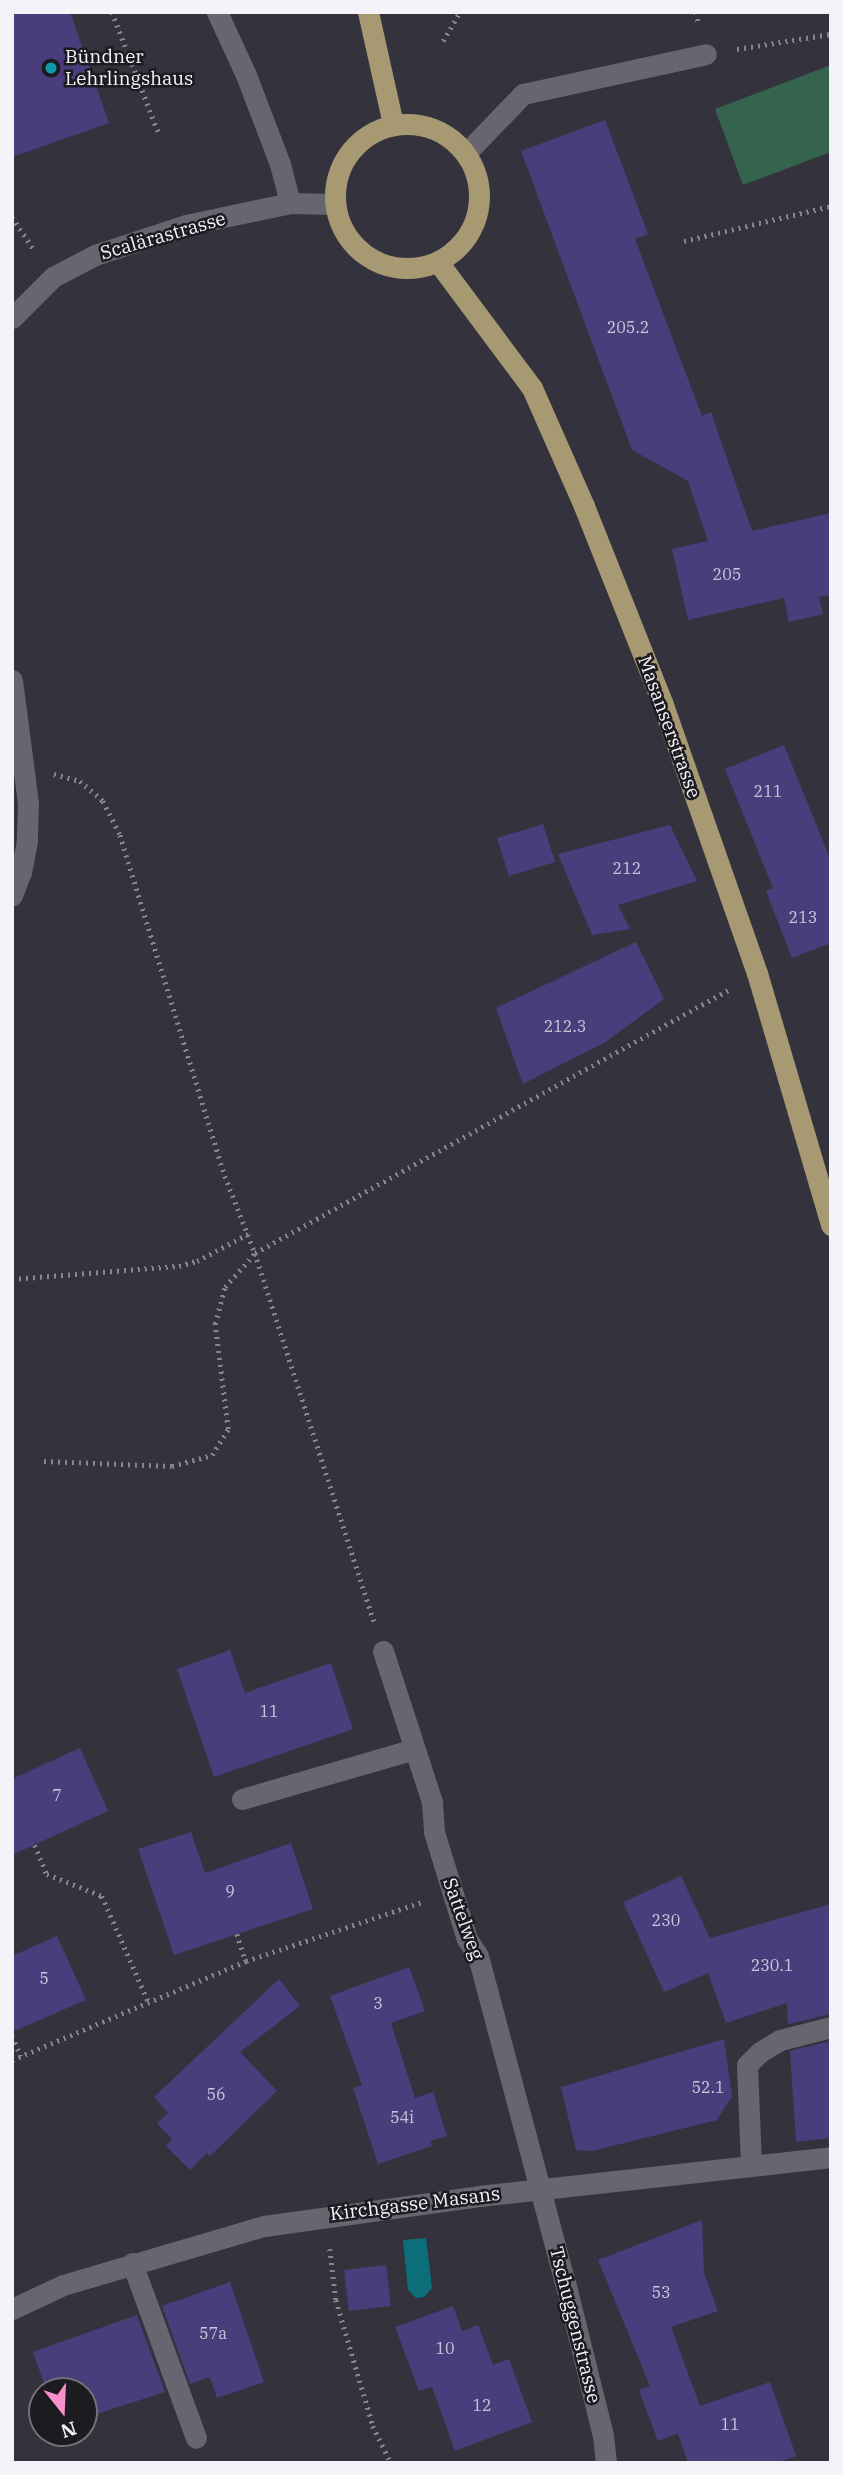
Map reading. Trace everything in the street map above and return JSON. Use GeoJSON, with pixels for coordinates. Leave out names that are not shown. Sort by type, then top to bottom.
{"type":"FeatureCollection","features":[{"type":"Feature","properties":{"kind":"main road"},"geometry":{"type":"LineString","coordinates":[[368,12],[393,124]]}},
{"type":"Feature","properties":{"kind":"main road"},"geometry":{"type":"LineString","coordinates":[[393,124],[417,124],[439,130],[467,152],[479,185],[479,208],[471,230],[457,249],[438,262],[415,268],[392,267],[371,259],[353,245],[340,226],[334,204],[335,182],[342,162],[355,144],[373,131],[393,124]]}},
{"type":"Feature","properties":{"kind":"main road","name":"Masanserstrasse"},"geometry":{"type":"LineString","coordinates":[[438,262],[519,368],[558,443],[662,702],[757,974],[831,1225]]}},
{"type":"Feature","properties":{"kind":"street"},"geometry":{"type":"LineString","coordinates":[[217,12],[246,75],[280,164],[290,203]]}},
{"type":"Feature","properties":{"kind":"street"},"geometry":{"type":"LineString","coordinates":[[467,152],[523,94],[706,54]]}},
{"type":"Feature","properties":{"kind":"street","name":"Scalärastrasse"},"geometry":{"type":"LineString","coordinates":[[12,318],[53,277],[95,255],[186,225],[290,203],[334,204]]}},
{"type":"Feature","properties":{"kind":"street"},"geometry":{"type":"LineString","coordinates":[[12,680],[26,775],[27,841],[21,872],[12,895]]}},
{"type":"Feature","properties":{"kind":"street","name":"Sattelweg"},"geometry":{"type":"LineString","coordinates":[[383,1651],[432,1802],[434,1832],[467,1939],[478,1956],[538,2189]]}},
{"type":"Feature","properties":{"kind":"street"},"geometry":{"type":"LineString","coordinates":[[242,1798],[414,1749]]}},
{"type":"Feature","properties":{"kind":"street"},"geometry":{"type":"LineString","coordinates":[[751,2165],[747,2065],[760,2052],[780,2040],[831,2028]]}},
{"type":"Feature","properties":{"kind":"street","name":"Kirchgasse Masans"},"geometry":{"type":"LineString","coordinates":[[12,2309],[63,2285],[264,2226],[346,2212],[831,2157]]}},
{"type":"Feature","properties":{"kind":"street","name":"Tschuggenstrasse"},"geometry":{"type":"LineString","coordinates":[[538,2189],[603,2435],[606,2463]]}},
{"type":"Feature","properties":{"kind":"street"},"geometry":{"type":"LineString","coordinates":[[132,2263],[196,2438]]}},
{"type":"Feature","properties":{"kind":"path"},"geometry":{"type":"LineString","coordinates":[[111,12],[159,134]]}},
{"type":"Feature","properties":{"kind":"path"},"geometry":{"type":"LineString","coordinates":[[443,41],[460,12]]}},
{"type":"Feature","properties":{"kind":"path"},"geometry":{"type":"LineString","coordinates":[[696,12],[706,54],[831,34]]}},
{"type":"Feature","properties":{"kind":"path"},"geometry":{"type":"LineString","coordinates":[[684,241],[831,206]]}},
{"type":"Feature","properties":{"kind":"path"},"geometry":{"type":"LineString","coordinates":[[12,217],[33,247]]}},
{"type":"Feature","properties":{"kind":"path"},"geometry":{"type":"LineString","coordinates":[[26,775],[57,774],[80,781],[103,801],[120,835],[225,1176],[255,1253],[383,1651]]}},
{"type":"Feature","properties":{"kind":"path"},"geometry":{"type":"LineString","coordinates":[[44,1461],[172,1466],[212,1455],[228,1429],[215,1324],[225,1287],[255,1253],[757,974]]}},
{"type":"Feature","properties":{"kind":"path"},"geometry":{"type":"LineString","coordinates":[[12,1279],[180,1266],[197,1261],[248,1234]]}},
{"type":"Feature","properties":{"kind":"path"},"geometry":{"type":"LineString","coordinates":[[35,1845],[47,1874],[102,1896],[148,2001]]}},
{"type":"Feature","properties":{"kind":"path"},"geometry":{"type":"LineString","coordinates":[[12,2060],[246,1961],[453,1892]]}},
{"type":"Feature","properties":{"kind":"path"},"geometry":{"type":"LineString","coordinates":[[237,1934],[246,1961]]}},
{"type":"Feature","properties":{"kind":"path"},"geometry":{"type":"LineString","coordinates":[[12,2036],[21,2056]]}},
{"type":"Feature","properties":{"kind":"path"},"geometry":{"type":"LineString","coordinates":[[329,2245],[336,2300],[373,2426],[391,2463]]}},
{"type":"Feature","properties":{"kind":"green space"},"geometry":{"type":"Polygon","coordinates":[[[831,65],[831,152],[743,185],[715,109],[831,65]]]}},
{"type":"Feature","properties":{"kind":"water"},"geometry":{"type":"Polygon","coordinates":[[[426,2238],[432,2288],[424,2297],[416,2298],[408,2290],[403,2240],[426,2238]]]}},
{"type":"Feature","properties":{"kind":"building","name":"Bündner Lehrlingshaus"},"geometry":{"type":"Polygon","coordinates":[[[12,12],[70,12],[109,123],[12,157],[12,12]]]}},
{"type":"Feature","properties":{"kind":"building"},"geometry":{"type":"Polygon","coordinates":[[[605,120],[648,234],[635,239],[702,416],[711,412],[752,531],[831,513],[831,595],[819,597],[823,614],[789,622],[784,598],[688,620],[672,549],[708,541],[688,481],[632,450],[521,151],[605,120]]]}},
{"type":"Feature","properties":{"kind":"building"},"geometry":{"type":"Polygon","coordinates":[[[784,745],[831,861],[831,943],[792,958],[766,891],[773,888],[725,769],[784,745]]]}},
{"type":"Feature","properties":{"kind":"building"},"geometry":{"type":"Polygon","coordinates":[[[543,824],[555,862],[509,876],[497,838],[543,824]]]}},
{"type":"Feature","properties":{"kind":"building"},"geometry":{"type":"Polygon","coordinates":[[[670,825],[697,881],[618,905],[630,929],[592,935],[558,854],[670,825]]]}},
{"type":"Feature","properties":{"kind":"building"},"geometry":{"type":"Polygon","coordinates":[[[636,942],[664,999],[604,1043],[523,1084],[496,1008],[636,942]]]}},
{"type":"Feature","properties":{"kind":"building"},"geometry":{"type":"Polygon","coordinates":[[[230,1650],[245,1693],[331,1663],[353,1729],[214,1777],[177,1669],[230,1650]]]}},
{"type":"Feature","properties":{"kind":"building"},"geometry":{"type":"Polygon","coordinates":[[[80,1748],[108,1811],[12,1855],[12,1779],[80,1748]]]}},
{"type":"Feature","properties":{"kind":"building"},"geometry":{"type":"Polygon","coordinates":[[[191,1832],[205,1873],[291,1843],[313,1909],[174,1955],[138,1849],[191,1832]]]}},
{"type":"Feature","properties":{"kind":"building"},"geometry":{"type":"Polygon","coordinates":[[[681,1876],[710,1938],[831,1904],[831,2014],[788,2024],[787,2003],[726,2023],[708,1973],[664,1992],[623,1902],[681,1876]]]}},
{"type":"Feature","properties":{"kind":"building"},"geometry":{"type":"Polygon","coordinates":[[[57,1936],[86,2000],[12,2032],[12,1956],[57,1936]]]}},
{"type":"Feature","properties":{"kind":"building"},"geometry":{"type":"Polygon","coordinates":[[[409,1967],[425,2011],[391,2023],[415,2098],[433,2092],[447,2136],[430,2141],[432,2146],[378,2164],[353,2088],[362,2085],[330,1996],[409,1967]]]}},
{"type":"Feature","properties":{"kind":"building"},"geometry":{"type":"Polygon","coordinates":[[[279,1979],[300,2006],[240,2052],[277,2091],[210,2156],[207,2153],[190,2170],[166,2146],[172,2139],[157,2123],[168,2113],[154,2097],[279,1979]]]}},
{"type":"Feature","properties":{"kind":"building"},"geometry":{"type":"Polygon","coordinates":[[[724,2039],[732,2096],[717,2120],[592,2151],[576,2150],[561,2087],[724,2039]]]}},
{"type":"Feature","properties":{"kind":"building"},"geometry":{"type":"Polygon","coordinates":[[[831,2041],[831,2138],[796,2142],[790,2051],[831,2041]]]}},
{"type":"Feature","properties":{"kind":"building"},"geometry":{"type":"Polygon","coordinates":[[[702,2220],[704,2273],[718,2311],[671,2327],[700,2406],[770,2382],[796,2456],[776,2463],[688,2463],[678,2433],[658,2441],[639,2390],[650,2386],[598,2260],[702,2220]]]}},
{"type":"Feature","properties":{"kind":"building"},"geometry":{"type":"Polygon","coordinates":[[[386,2265],[391,2306],[349,2311],[344,2270],[386,2265]]]}},
{"type":"Feature","properties":{"kind":"building"},"geometry":{"type":"Polygon","coordinates":[[[230,2282],[264,2382],[217,2398],[210,2377],[190,2384],[162,2306],[230,2282]]]}},
{"type":"Feature","properties":{"kind":"building"},"geometry":{"type":"Polygon","coordinates":[[[453,2306],[462,2331],[478,2325],[493,2365],[509,2359],[532,2422],[455,2451],[432,2387],[419,2391],[395,2327],[453,2306]]]}},
{"type":"Feature","properties":{"kind":"building"},"geometry":{"type":"Polygon","coordinates":[[[137,2315],[165,2392],[98,2414],[98,2377],[42,2377],[33,2352],[137,2315]]]}},
{"type":"Feature","properties":{"kind":"place","name":"Bündner Lehrlingshaus"},"geometry":{"type":"Point","coordinates":[51,68]}}]}
